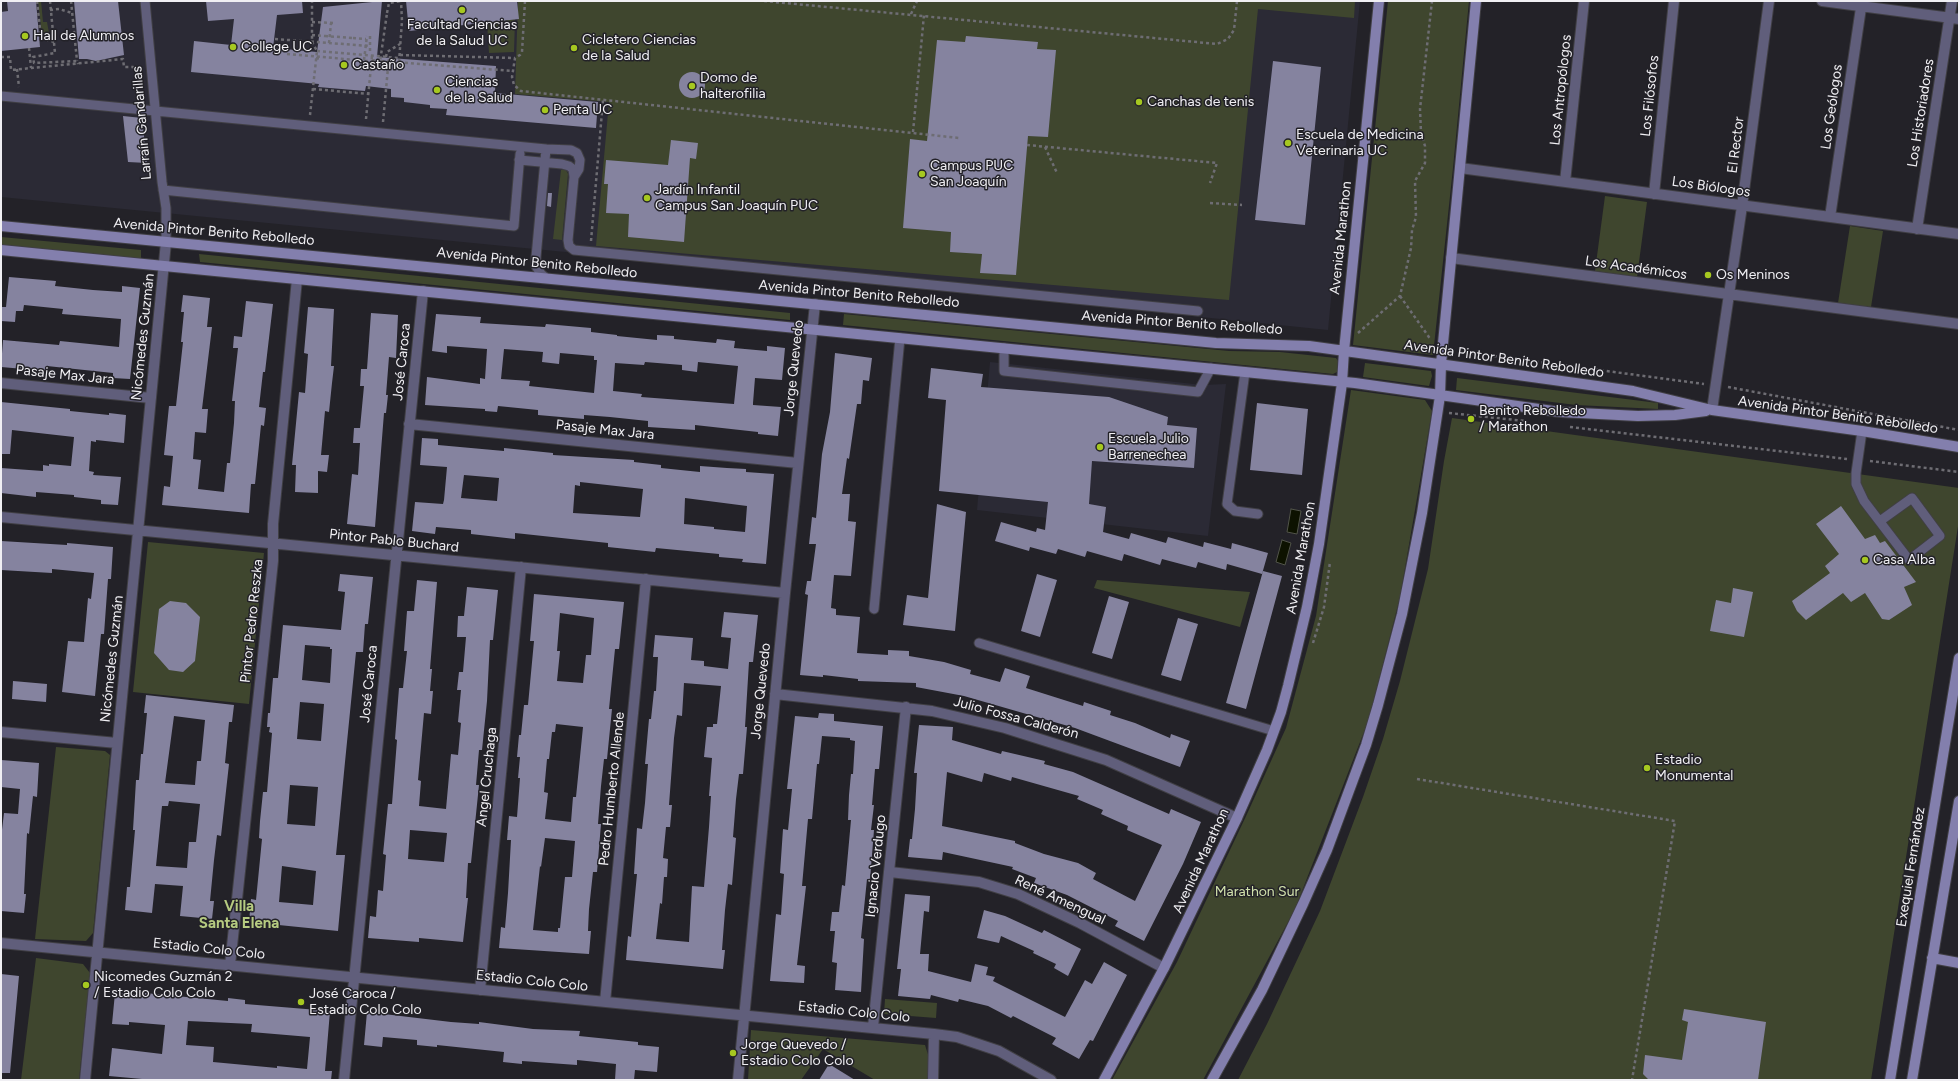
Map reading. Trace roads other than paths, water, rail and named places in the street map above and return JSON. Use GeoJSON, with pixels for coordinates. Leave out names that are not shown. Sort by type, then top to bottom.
{"type":"FeatureCollection","features":[{"type":"Feature","properties":{"kind":"street","name":"Avenida Marathon"},"geometry":{"type":"LineString","coordinates":[[1104,1080],[1164,968],[1237,818],[1274,731],[1288,686],[1313,576],[1342,383],[1380,1]]}},
{"type":"Feature","properties":{"kind":"street"},"geometry":{"type":"LineString","coordinates":[[1212,1080],[1262,990],[1304,904],[1327,850],[1366,745],[1384,682],[1412,569],[1440,396],[1441,364],[1476,1]]}},
{"type":"Feature","properties":{"kind":"street","name":"Los Antropólogos"},"geometry":{"type":"LineString","coordinates":[[1565,182],[1584,1]]}},
{"type":"Feature","properties":{"kind":"street","name":"Los Filósofos"},"geometry":{"type":"LineString","coordinates":[[1654,194],[1674,1]]}},
{"type":"Feature","properties":{"kind":"street","name":"El Rector"},"geometry":{"type":"LineString","coordinates":[[1712,410],[1730,295],[1769,1]]}},
{"type":"Feature","properties":{"kind":"street"},"geometry":{"type":"LineString","coordinates":[[1822,1],[1861,4],[1954,19]]}},
{"type":"Feature","properties":{"kind":"street","name":"Los Historiadores"},"geometry":{"type":"LineString","coordinates":[[1917,229],[1954,19],[1952,1]]}},
{"type":"Feature","properties":{"kind":"street","name":"Los Geólogos"},"geometry":{"type":"LineString","coordinates":[[1830,217],[1861,4]]}},
{"type":"Feature","properties":{"kind":"street","name":"Los Biólogos"},"geometry":{"type":"LineString","coordinates":[[1460,168],[1959,234]]}},
{"type":"Feature","properties":{"kind":"street","name":"Avenida Pintor Benito Rebolledo"},"geometry":{"type":"LineString","coordinates":[[1,226],[1216,343],[1309,346],[1632,391],[1712,410],[1862,431],[1959,447]]}},
{"type":"Feature","properties":{"kind":"street","name":"Nicómedes Guzmán"},"geometry":{"type":"LineString","coordinates":[[85,1080],[166,242]]}},
{"type":"Feature","properties":{"kind":"street","name":"Avenida Pintor Benito Rebolledo"},"geometry":{"type":"LineString","coordinates":[[1,250],[1212,368],[1342,383],[1560,412],[1611,415],[1675,415],[1712,410]]}},
{"type":"Feature","properties":{"kind":"street","name":"Los Académicos"},"geometry":{"type":"LineString","coordinates":[[1451,258],[1959,324]]}},
{"type":"Feature","properties":{"kind":"street","name":"Pintor Pedro Reszka"},"geometry":{"type":"LineString","coordinates":[[230,965],[272,569],[273,543],[297,279]]}},
{"type":"Feature","properties":{"kind":"street","name":"José Caroca"},"geometry":{"type":"LineString","coordinates":[[344,1080],[423,291]]}},
{"type":"Feature","properties":{"kind":"street","name":"Jorge Quevedo"},"geometry":{"type":"LineString","coordinates":[[738,1080],[785,593],[815,304]]}},
{"type":"Feature","properties":{"kind":"street","name":"Pasaje Max Jara"},"geometry":{"type":"LineString","coordinates":[[1,383],[151,398]]}},
{"type":"Feature","properties":{"kind":"street","name":"Pasaje Max Jara"},"geometry":{"type":"LineString","coordinates":[[409,424],[798,463]]}},
{"type":"Feature","properties":{"kind":"street","name":"Pintor Pablo Buchard"},"geometry":{"type":"LineString","coordinates":[[1,516],[785,593]]}},
{"type":"Feature","properties":{"kind":"street","name":"Angel Cruchaga"},"geometry":{"type":"LineString","coordinates":[[480,990],[521,567]]}},
{"type":"Feature","properties":{"kind":"street","name":"Pedro Humberto Allende"},"geometry":{"type":"LineString","coordinates":[[605,1002],[646,579]]}},
{"type":"Feature","properties":{"kind":"street","name":"Exequiel Fernández"},"geometry":{"type":"LineString","coordinates":[[1890,1080],[1959,658]]}},
{"type":"Feature","properties":{"kind":"street","name":"Julio Fossa Calderón"},"geometry":{"type":"LineString","coordinates":[[775,694],[906,707],[953,714],[1087,752],[1150,778],[1237,818]]}},
{"type":"Feature","properties":{"kind":"street","name":"Ignacio Verdugo"},"geometry":{"type":"LineString","coordinates":[[873,1027],[906,707]]}},
{"type":"Feature","properties":{"kind":"street"},"geometry":{"type":"LineString","coordinates":[[1,732],[117,743]]}},
{"type":"Feature","properties":{"kind":"street"},"geometry":{"type":"LineString","coordinates":[[1912,1080],[1958,807]]}},
{"type":"Feature","properties":{"kind":"street","name":"René Amengual"},"geometry":{"type":"LineString","coordinates":[[890,872],[979,882],[1018,894],[1080,923],[1164,968]]}},
{"type":"Feature","properties":{"kind":"street","name":"Estadio Colo Colo"},"geometry":{"type":"LineString","coordinates":[[1,943],[873,1027],[957,1037],[999,1051],[1051,1080]]}},
{"type":"Feature","properties":{"kind":"street"},"geometry":{"type":"LineString","coordinates":[[1932,958],[1959,963]]}},
{"type":"Feature","properties":{"kind":"street"},"geometry":{"type":"LineString","coordinates":[[933,1080],[934,1034]]}},
{"type":"Feature","properties":{"kind":"lane","name":"Larraín Gandarillas"},"geometry":{"type":"LineString","coordinates":[[145,1],[166,208],[166,242]]}},
{"type":"Feature","properties":{"kind":"lane"},"geometry":{"type":"LineString","coordinates":[[1,96],[520,147],[571,150],[577,153],[580,160],[579,169],[574,177]]}},
{"type":"Feature","properties":{"kind":"lane"},"geometry":{"type":"LineString","coordinates":[[163,190],[514,226],[520,147]]}},
{"type":"Feature","properties":{"kind":"lane"},"geometry":{"type":"LineString","coordinates":[[546,149],[536,257],[536,266],[541,274],[546,278]]}},
{"type":"Feature","properties":{"kind":"lane"},"geometry":{"type":"LineString","coordinates":[[519,160],[545,162],[569,166],[573,169],[574,177],[568,240],[569,246],[574,250],[1198,310]]}},
{"type":"Feature","properties":{"kind":"lane"},"geometry":{"type":"LineString","coordinates":[[874,610],[900,338]]}},
{"type":"Feature","properties":{"kind":"lane"},"geometry":{"type":"LineString","coordinates":[[1004,348],[1004,371],[1198,392],[1212,368]]}},
{"type":"Feature","properties":{"kind":"lane"},"geometry":{"type":"LineString","coordinates":[[1246,372],[1227,504],[1236,510],[1258,514]]}},
{"type":"Feature","properties":{"kind":"lane"},"geometry":{"type":"LineString","coordinates":[[1862,431],[1856,473],[1856,484],[1864,501],[1909,560],[1940,536],[1912,498],[1880,521]]}},
{"type":"Feature","properties":{"kind":"lane"},"geometry":{"type":"LineString","coordinates":[[979,643],[1274,731]]}},
{"type":"Feature","properties":{"kind":"place","name":"Facultad Ciencias de la Salud UC"},"geometry":{"type":"Point","coordinates":[462,10]}},
{"type":"Feature","properties":{"kind":"place","name":"Hall de Alumnos"},"geometry":{"type":"Point","coordinates":[25,36]}},
{"type":"Feature","properties":{"kind":"place","name":"College UC"},"geometry":{"type":"Point","coordinates":[233,47]}},
{"type":"Feature","properties":{"kind":"place","name":"Cicletero Ciencias de la Salud"},"geometry":{"type":"Point","coordinates":[574,48]}},
{"type":"Feature","properties":{"kind":"place","name":"Castaño"},"geometry":{"type":"Point","coordinates":[344,65]}},
{"type":"Feature","properties":{"kind":"place","name":"Domo de halterofilia"},"geometry":{"type":"Point","coordinates":[692,86]}},
{"type":"Feature","properties":{"kind":"place","name":"Ciencias de la Salud"},"geometry":{"type":"Point","coordinates":[437,90]}},
{"type":"Feature","properties":{"kind":"place","name":"Canchas de tenis"},"geometry":{"type":"Point","coordinates":[1139,102]}},
{"type":"Feature","properties":{"kind":"place","name":"Penta UC"},"geometry":{"type":"Point","coordinates":[545,110]}},
{"type":"Feature","properties":{"kind":"place","name":"Escuela de Medicina Veterinaria UC"},"geometry":{"type":"Point","coordinates":[1288,143]}},
{"type":"Feature","properties":{"kind":"place","name":"Campus PUC San Joaquín"},"geometry":{"type":"Point","coordinates":[922,174]}},
{"type":"Feature","properties":{"kind":"place","name":"Jardín Infantil Campus San Joaquín PUC"},"geometry":{"type":"Point","coordinates":[647,198]}},
{"type":"Feature","properties":{"kind":"place","name":"Os Meninos"},"geometry":{"type":"Point","coordinates":[1708,275]}},
{"type":"Feature","properties":{"kind":"place","name":"Benito Rebolledo / Marathon"},"geometry":{"type":"Point","coordinates":[1471,419]}},
{"type":"Feature","properties":{"kind":"place","name":"Escuela Julio Barrenechea"},"geometry":{"type":"Point","coordinates":[1100,447]}},
{"type":"Feature","properties":{"kind":"place","name":"Casa Alba"},"geometry":{"type":"Point","coordinates":[1865,560]}},
{"type":"Feature","properties":{"kind":"place","name":"Estadio Monumental"},"geometry":{"type":"Point","coordinates":[1647,768]}},
{"type":"Feature","properties":{"kind":"place","name":"Nicomedes Guzmán 2 / Estadio Colo Colo"},"geometry":{"type":"Point","coordinates":[86,985]}},
{"type":"Feature","properties":{"kind":"place","name":"José Caroca / Estadio Colo Colo"},"geometry":{"type":"Point","coordinates":[301,1002]}},
{"type":"Feature","properties":{"kind":"place","name":"Jorge Quevedo / Estadio Colo Colo"},"geometry":{"type":"Point","coordinates":[733,1053]}},
{"type":"Feature","properties":{"kind":"district","name":"Villa Santa Elena"},"geometry":{"type":"Point","coordinates":[239,916]}},
{"type":"Feature","properties":{"kind":"park label","name":"Marathon Sur"},"geometry":{"type":"Point","coordinates":[1257,892]}}]}
